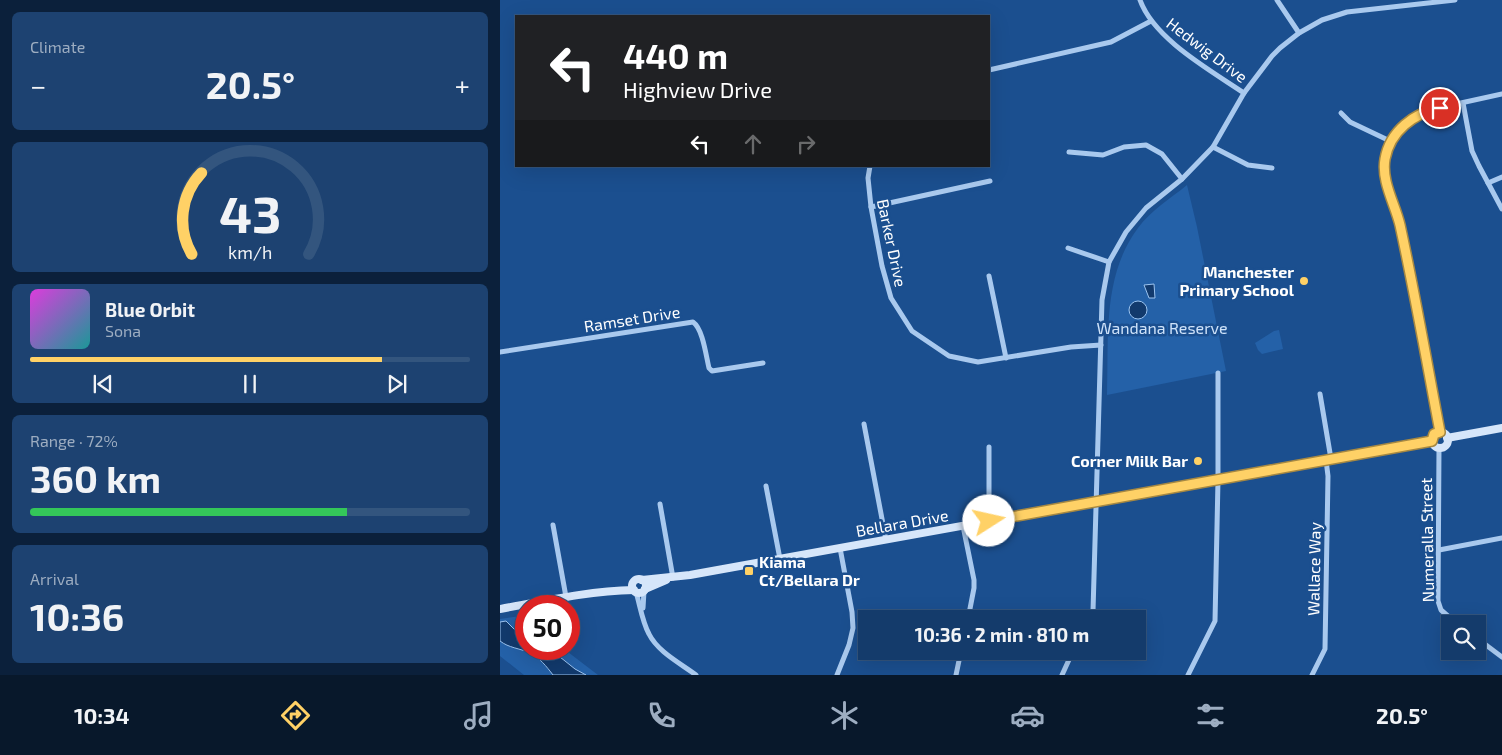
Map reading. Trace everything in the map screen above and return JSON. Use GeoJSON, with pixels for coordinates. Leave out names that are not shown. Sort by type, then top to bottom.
{"type":"FeatureCollection","features":[{"type":"Feature","properties":{"kind":"main road"},"geometry":{"type":"LineString","coordinates":[[1448,438],[1502,428]]}},
{"type":"Feature","properties":{"kind":"main road"},"geometry":{"type":"LineString","coordinates":[[1440,432],[1444,433],[1448,438],[1446,445],[1439,448],[1432,441],[1434,434],[1440,432]]}},
{"type":"Feature","properties":{"kind":"main road","name":"Bellara Drive"},"geometry":{"type":"LineString","coordinates":[[638,589],[637,579],[673,578],[1432,441]]}},
{"type":"Feature","properties":{"kind":"main road","name":"Bellara Drive"},"geometry":{"type":"LineString","coordinates":[[580,595],[638,589],[673,578]]}},
{"type":"Feature","properties":{"kind":"main road","name":"Bellara Drive"},"geometry":{"type":"LineString","coordinates":[[500,609],[515,606]]}},
{"type":"Feature","properties":{"kind":"street","name":"Hedwig Drive"},"geometry":{"type":"LineString","coordinates":[[1140,0],[1151,21],[1165,37],[1244,94]]}},
{"type":"Feature","properties":{"kind":"street"},"geometry":{"type":"LineString","coordinates":[[1278,0],[1299,33]]}},
{"type":"Feature","properties":{"kind":"street"},"geometry":{"type":"LineString","coordinates":[[1382,0],[1382,7]]}},
{"type":"Feature","properties":{"kind":"street"},"geometry":{"type":"LineString","coordinates":[[1093,610],[1102,300],[1110,262],[1118,245],[1135,220],[1146,208],[1182,179],[1213,146],[1244,94],[1272,56],[1299,33],[1322,20],[1346,12],[1455,0]]}},
{"type":"Feature","properties":{"kind":"street"},"geometry":{"type":"LineString","coordinates":[[990,70],[1111,42],[1151,21]]}},
{"type":"Feature","properties":{"kind":"street"},"geometry":{"type":"LineString","coordinates":[[1440,432],[1400,224],[1386,179],[1385,160],[1390,141],[1412,118],[1429,110],[1502,94]]}},
{"type":"Feature","properties":{"kind":"street"},"geometry":{"type":"LineString","coordinates":[[1463,103],[1472,151],[1502,209]]}},
{"type":"Feature","properties":{"kind":"street"},"geometry":{"type":"LineString","coordinates":[[1341,113],[1350,122],[1390,141]]}},
{"type":"Feature","properties":{"kind":"street"},"geometry":{"type":"LineString","coordinates":[[1069,152],[1103,154],[1124,147],[1146,145],[1162,154],[1182,179]]}},
{"type":"Feature","properties":{"kind":"street"},"geometry":{"type":"LineString","coordinates":[[1213,146],[1248,165],[1272,168]]}},
{"type":"Feature","properties":{"kind":"street","name":"Barker Drive"},"geometry":{"type":"LineString","coordinates":[[870,167],[868,178],[871,207],[882,266],[891,298],[912,330],[949,356],[978,362],[1071,347],[1101,345]]}},
{"type":"Feature","properties":{"kind":"street"},"geometry":{"type":"LineString","coordinates":[[1488,183],[1502,177]]}},
{"type":"Feature","properties":{"kind":"street"},"geometry":{"type":"LineString","coordinates":[[871,207],[990,181]]}},
{"type":"Feature","properties":{"kind":"street"},"geometry":{"type":"LineString","coordinates":[[1068,248],[1110,262]]}},
{"type":"Feature","properties":{"kind":"street"},"geometry":{"type":"LineString","coordinates":[[989,276],[1006,358]]}},
{"type":"Feature","properties":{"kind":"street","name":"Ramset Drive"},"geometry":{"type":"LineString","coordinates":[[500,352],[693,322],[700,332],[709,368],[712,371],[763,363]]}},
{"type":"Feature","properties":{"kind":"street"},"geometry":{"type":"LineString","coordinates":[[1188,675],[1215,621],[1218,373]]}},
{"type":"Feature","properties":{"kind":"street","name":"Wallace Way"},"geometry":{"type":"LineString","coordinates":[[1312,675],[1325,649],[1328,460],[1320,394]]}},
{"type":"Feature","properties":{"kind":"street"},"geometry":{"type":"LineString","coordinates":[[864,424],[886,540]]}},
{"type":"Feature","properties":{"kind":"street"},"geometry":{"type":"LineString","coordinates":[[989,447],[989,521]]}},
{"type":"Feature","properties":{"kind":"street","name":"Numeralla Street"},"geometry":{"type":"LineString","coordinates":[[1439,448],[1438,601],[1439,606],[1446,615]]}},
{"type":"Feature","properties":{"kind":"street"},"geometry":{"type":"LineString","coordinates":[[766,486],[780,559]]}},
{"type":"Feature","properties":{"kind":"street"},"geometry":{"type":"LineString","coordinates":[[660,504],[673,578]]}},
{"type":"Feature","properties":{"kind":"street"},"geometry":{"type":"LineString","coordinates":[[554,525],[566,595]]}},
{"type":"Feature","properties":{"kind":"street"},"geometry":{"type":"LineString","coordinates":[[963,526],[974,580],[970,610]]}},
{"type":"Feature","properties":{"kind":"street"},"geometry":{"type":"LineString","coordinates":[[1438,550],[1502,538]]}},
{"type":"Feature","properties":{"kind":"street"},"geometry":{"type":"LineString","coordinates":[[837,675],[849,645],[853,628],[852,612],[840,548]]}},
{"type":"Feature","properties":{"kind":"street"},"geometry":{"type":"LineString","coordinates":[[638,589],[642,614],[647,629],[654,641],[664,652],[696,675]]}},
{"type":"Feature","properties":{"kind":"street"},"geometry":{"type":"LineString","coordinates":[[1486,645],[1502,657]]}},
{"type":"Feature","properties":{"kind":"street"},"geometry":{"type":"LineString","coordinates":[[956,675],[959,660]]}},
{"type":"Feature","properties":{"kind":"street"},"geometry":{"type":"LineString","coordinates":[[1062,675],[1069,660]]}},
{"type":"Feature","properties":{"kind":"green space","name":"Wandana Reserve"},"geometry":{"type":"Polygon","coordinates":[[[1187,185],[1226,371],[1107,395],[1108,330],[1113,287],[1118,266],[1126,247],[1143,222],[1187,185]]]}},
{"type":"Feature","properties":{"kind":"green space"},"geometry":{"type":"Polygon","coordinates":[[[1279,330],[1283,349],[1262,354],[1255,343],[1274,331],[1279,330]]]}},
{"type":"Feature","properties":{"kind":"green space"},"geometry":{"type":"Polygon","coordinates":[[[515,617],[515,660],[578,660],[598,675],[524,675],[500,656],[500,619],[515,617]]]}},
{"type":"Feature","properties":{"kind":"shaded area"},"geometry":{"type":"Polygon","coordinates":[[[1154,284],[1155,298],[1149,298],[1144,285],[1154,284]]]}},
{"type":"Feature","properties":{"kind":"shaded area"},"geometry":{"type":"Polygon","coordinates":[[[1138,301],[1144,304],[1147,310],[1144,316],[1138,319],[1132,316],[1129,310],[1132,304],[1138,301]]]}},
{"type":"Feature","properties":{"kind":"shaded area"},"geometry":{"type":"Polygon","coordinates":[[[506,621],[515,630],[515,648],[500,641],[500,622],[506,621]]]}},
{"type":"Feature","properties":{"kind":"shaded area"},"geometry":{"type":"Polygon","coordinates":[[[540,660],[564,660],[586,675],[553,675],[540,660]]]}},
{"type":"Feature","properties":{"kind":"place","name":"Manchester Primary School"},"geometry":{"type":"Point","coordinates":[1304,281]}},
{"type":"Feature","properties":{"kind":"place","name":"Corner Milk Bar"},"geometry":{"type":"Point","coordinates":[1198,461]}},
{"type":"Feature","properties":{"kind":"place","name":"Kiama Ct/Bellara Dr"},"geometry":{"type":"Point","coordinates":[749,571]}},
{"type":"Feature","properties":{"kind":"route"},"geometry":{"type":"LineString","coordinates":[[989,521],[1432,441],[1434,434],[1440,432],[1400,224],[1386,179],[1385,160],[1390,141],[1404,125],[1412,118],[1429,110],[1440,108]]}}]}
